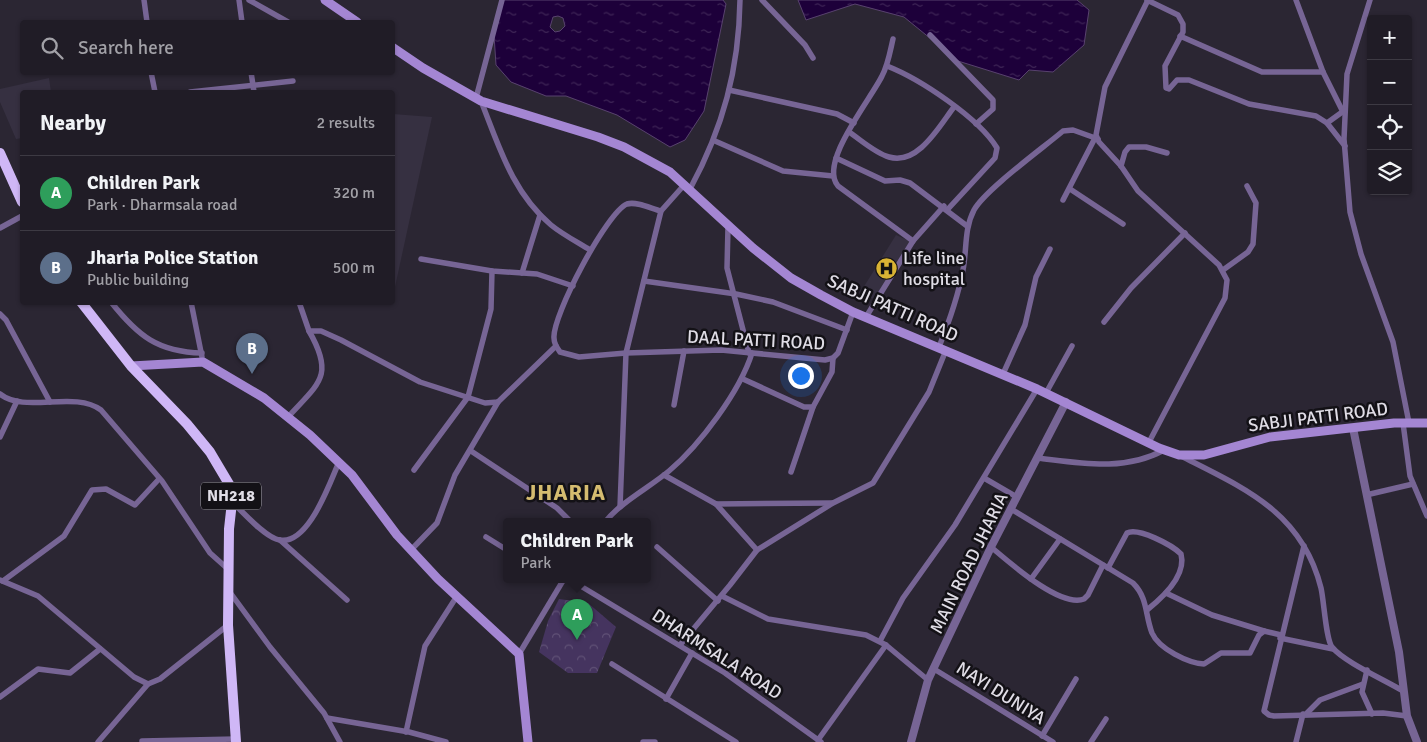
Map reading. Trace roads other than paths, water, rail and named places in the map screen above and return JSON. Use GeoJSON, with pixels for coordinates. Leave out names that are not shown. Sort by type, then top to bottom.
{"type":"FeatureCollection","features":[{"type":"Feature","properties":{"kind":"highway"},"geometry":{"type":"LineString","coordinates":[[0,153],[20,196]]}},
{"type":"Feature","properties":{"kind":"highway","name":"NH218"},"geometry":{"type":"LineString","coordinates":[[84,305],[131,366],[187,424],[210,452],[230,484],[232,502],[228,625],[236,740]]}},
{"type":"Feature","properties":{"kind":"main road"},"geometry":{"type":"LineString","coordinates":[[325,0],[354,20]]}},
{"type":"Feature","properties":{"kind":"main road","name":"SABJI PATTI ROAD"},"geometry":{"type":"LineString","coordinates":[[395,49],[423,68],[479,99],[529,117],[567,126],[624,147],[670,172],[688,186],[728,227],[791,278],[853,312],[1066,402],[1148,444],[1164,450],[1179,455],[1204,455],[1270,437],[1406,423],[1427,423]]}},
{"type":"Feature","properties":{"kind":"main road"},"geometry":{"type":"LineString","coordinates":[[131,366],[203,358],[264,398],[339,462],[352,475],[411,550],[519,654],[528,742]]}},
{"type":"Feature","properties":{"kind":"street"},"geometry":{"type":"LineString","coordinates":[[144,0],[147,20]]}},
{"type":"Feature","properties":{"kind":"street"},"geometry":{"type":"LineString","coordinates":[[239,0],[242,20]]}},
{"type":"Feature","properties":{"kind":"street"},"geometry":{"type":"LineString","coordinates":[[249,0],[284,20]]}},
{"type":"Feature","properties":{"kind":"street"},"geometry":{"type":"LineString","coordinates":[[502,0],[479,99],[516,184],[527,201],[552,226],[590,250]]}},
{"type":"Feature","properties":{"kind":"street"},"geometry":{"type":"LineString","coordinates":[[620,507],[626,353],[661,212],[688,186],[714,141],[736,62],[740,0]]}},
{"type":"Feature","properties":{"kind":"street"},"geometry":{"type":"LineString","coordinates":[[762,0],[805,45],[813,58]]}},
{"type":"Feature","properties":{"kind":"street"},"geometry":{"type":"LineString","coordinates":[[1063,200],[1097,139],[1096,127],[1105,87],[1148,0],[1182,20],[1184,27],[1165,66],[1165,87],[1167,89],[1177,80],[1189,80],[1249,104],[1316,116],[1327,122],[1345,146]]}},
{"type":"Feature","properties":{"kind":"street"},"geometry":{"type":"LineString","coordinates":[[1296,0],[1323,72],[1344,111]]}},
{"type":"Feature","properties":{"kind":"street"},"geometry":{"type":"LineString","coordinates":[[1370,0],[1347,74],[1344,111],[1350,212],[1355,233],[1393,342],[1406,423],[1413,484],[1427,516]]}},
{"type":"Feature","properties":{"kind":"street"},"geometry":{"type":"LineString","coordinates":[[930,34],[994,102],[993,109],[976,124]]}},
{"type":"Feature","properties":{"kind":"street"},"geometry":{"type":"LineString","coordinates":[[1180,36],[1254,70],[1269,73],[1323,72]]}},
{"type":"Feature","properties":{"kind":"street"},"geometry":{"type":"LineString","coordinates":[[893,39],[887,66],[836,158],[833,176],[838,186],[913,241]]}},
{"type":"Feature","properties":{"kind":"street"},"geometry":{"type":"LineString","coordinates":[[866,317],[913,241],[995,158],[997,153],[994,143],[976,124],[921,83],[887,66]]}},
{"type":"Feature","properties":{"kind":"street"},"geometry":{"type":"LineString","coordinates":[[152,75],[155,90]]}},
{"type":"Feature","properties":{"kind":"street"},"geometry":{"type":"LineString","coordinates":[[252,75],[254,90],[293,81]]}},
{"type":"Feature","properties":{"kind":"street"},"geometry":{"type":"LineString","coordinates":[[729,90],[837,114],[854,123]]}},
{"type":"Feature","properties":{"kind":"street"},"geometry":{"type":"LineString","coordinates":[[849,132],[887,157],[907,156],[924,145],[954,107]]}},
{"type":"Feature","properties":{"kind":"street"},"geometry":{"type":"LineString","coordinates":[[1327,122],[1344,111]]}},
{"type":"Feature","properties":{"kind":"street"},"geometry":{"type":"LineString","coordinates":[[680,645],[720,598],[756,550],[833,503],[865,488],[880,475],[929,392],[964,268],[967,226],[975,208],[991,191],[1063,131],[1073,130],[1097,139],[1121,166],[1138,191],[1223,270],[1227,280],[1225,298],[1148,444]]}},
{"type":"Feature","properties":{"kind":"street"},"geometry":{"type":"LineString","coordinates":[[714,141],[783,171],[833,176]]}},
{"type":"Feature","properties":{"kind":"street"},"geometry":{"type":"LineString","coordinates":[[1121,166],[1125,152],[1129,147],[1146,147],[1167,153]]}},
{"type":"Feature","properties":{"kind":"street"},"geometry":{"type":"LineString","coordinates":[[836,158],[885,181],[904,180],[946,208],[967,226]]}},
{"type":"Feature","properties":{"kind":"street"},"geometry":{"type":"LineString","coordinates":[[1223,270],[1248,252],[1253,244],[1256,203],[1247,186]]}},
{"type":"Feature","properties":{"kind":"street"},"geometry":{"type":"LineString","coordinates":[[1070,189],[1123,224]]}},
{"type":"Feature","properties":{"kind":"street"},"geometry":{"type":"LineString","coordinates":[[411,550],[437,523],[455,475],[498,402],[556,346],[553,339],[556,323],[590,250],[620,210],[628,204],[636,204],[661,212]]}},
{"type":"Feature","properties":{"kind":"street"},"geometry":{"type":"LineString","coordinates":[[522,273],[540,215]]}},
{"type":"Feature","properties":{"kind":"street"},"geometry":{"type":"LineString","coordinates":[[0,228],[20,217]]}},
{"type":"Feature","properties":{"kind":"street"},"geometry":{"type":"LineString","coordinates":[[609,518],[620,507],[664,475],[715,418],[743,379],[751,353],[728,268],[728,227]]}},
{"type":"Feature","properties":{"kind":"street"},"geometry":{"type":"LineString","coordinates":[[1104,322],[1132,288],[1185,233]]}},
{"type":"Feature","properties":{"kind":"street"},"geometry":{"type":"LineString","coordinates":[[1002,374],[1025,325],[1036,277],[1050,249]]}},
{"type":"Feature","properties":{"kind":"street"},"geometry":{"type":"LineString","coordinates":[[421,259],[492,271],[537,274],[573,286]]}},
{"type":"Feature","properties":{"kind":"street"},"geometry":{"type":"LineString","coordinates":[[414,470],[468,397],[491,309],[492,271]]}},
{"type":"Feature","properties":{"kind":"street"},"geometry":{"type":"LineString","coordinates":[[644,281],[736,294],[784,305],[847,330]]}},
{"type":"Feature","properties":{"kind":"street"},"geometry":{"type":"LineString","coordinates":[[114,305],[130,324],[149,339],[172,351],[203,358],[192,305]]}},
{"type":"Feature","properties":{"kind":"street"},"geometry":{"type":"LineString","coordinates":[[288,417],[319,383],[323,366],[319,349],[308,331],[300,305]]}},
{"type":"Feature","properties":{"kind":"street","name":"DAAL PATTI ROAD"},"geometry":{"type":"LineString","coordinates":[[556,346],[560,352],[570,356],[721,350],[816,360],[833,358],[842,344],[853,312]]}},
{"type":"Feature","properties":{"kind":"street"},"geometry":{"type":"LineString","coordinates":[[0,314],[6,320],[50,402]]}},
{"type":"Feature","properties":{"kind":"street"},"geometry":{"type":"LineString","coordinates":[[308,331],[321,331],[420,382],[485,403],[498,402]]}},
{"type":"Feature","properties":{"kind":"street"},"geometry":{"type":"LineString","coordinates":[[880,641],[903,598],[947,537],[1072,346]]}},
{"type":"Feature","properties":{"kind":"street"},"geometry":{"type":"LineString","coordinates":[[674,405],[684,351]]}},
{"type":"Feature","properties":{"kind":"street"},"geometry":{"type":"LineString","coordinates":[[791,472],[813,407],[832,372],[833,358]]}},
{"type":"Feature","properties":{"kind":"street"},"geometry":{"type":"LineString","coordinates":[[743,379],[804,407],[813,407]]}},
{"type":"Feature","properties":{"kind":"street"},"geometry":{"type":"LineString","coordinates":[[0,394],[7,399],[78,403],[96,406],[159,479],[210,553],[229,570]]}},
{"type":"Feature","properties":{"kind":"street"},"geometry":{"type":"LineString","coordinates":[[0,437],[17,400]]}},
{"type":"Feature","properties":{"kind":"street","name":"MAIN ROAD JHARIA"},"geometry":{"type":"LineString","coordinates":[[911,742],[928,680],[991,547],[1066,402]]}},
{"type":"Feature","properties":{"kind":"street"},"geometry":{"type":"LineString","coordinates":[[1353,428],[1399,652],[1407,716],[1417,742]]}},
{"type":"Feature","properties":{"kind":"street"},"geometry":{"type":"LineString","coordinates":[[471,450],[557,508],[567,518]]}},
{"type":"Feature","properties":{"kind":"street"},"geometry":{"type":"LineString","coordinates":[[1037,458],[1082,463],[1122,464],[1141,460],[1164,450]]}},
{"type":"Feature","properties":{"kind":"street"},"geometry":{"type":"LineString","coordinates":[[1179,455],[1235,483],[1262,500],[1281,516],[1304,545],[1320,584],[1326,615],[1327,636],[1333,649]]}},
{"type":"Feature","properties":{"kind":"street"},"geometry":{"type":"LineString","coordinates":[[280,540],[294,537],[311,521],[320,506],[339,462]]}},
{"type":"Feature","properties":{"kind":"street"},"geometry":{"type":"LineString","coordinates":[[664,475],[716,504],[756,550]]}},
{"type":"Feature","properties":{"kind":"street"},"geometry":{"type":"LineString","coordinates":[[984,478],[1017,497]]}},
{"type":"Feature","properties":{"kind":"street"},"geometry":{"type":"LineString","coordinates":[[1,580],[64,536],[92,490],[106,489],[135,505],[159,479]]}},
{"type":"Feature","properties":{"kind":"street"},"geometry":{"type":"LineString","coordinates":[[1366,495],[1413,484]]}},
{"type":"Feature","properties":{"kind":"street"},"geometry":{"type":"LineString","coordinates":[[232,502],[269,535],[280,540],[347,600]]}},
{"type":"Feature","properties":{"kind":"street"},"geometry":{"type":"LineString","coordinates":[[716,504],[833,503]]}},
{"type":"Feature","properties":{"kind":"street"},"geometry":{"type":"LineString","coordinates":[[1011,509],[1105,566],[1140,590],[1152,633],[1159,643],[1182,658],[1200,664],[1208,663],[1221,653],[1250,653],[1259,635],[1264,631]]}},
{"type":"Feature","properties":{"kind":"street"},"geometry":{"type":"LineString","coordinates":[[991,547],[1031,579],[1044,587],[1078,601],[1088,595],[1127,533],[1140,532],[1181,554],[1180,569],[1166,593],[1147,610]]}},
{"type":"Feature","properties":{"kind":"street"},"geometry":{"type":"LineString","coordinates":[[486,537],[503,548]]}},
{"type":"Feature","properties":{"kind":"street"},"geometry":{"type":"LineString","coordinates":[[1031,579],[1060,539]]}},
{"type":"Feature","properties":{"kind":"street"},"geometry":{"type":"LineString","coordinates":[[1304,545],[1280,636],[1264,711],[1269,715],[1372,714],[1407,716]]}},
{"type":"Feature","properties":{"kind":"street"},"geometry":{"type":"LineString","coordinates":[[657,547],[720,598],[768,619],[850,631],[880,641],[928,680]]}},
{"type":"Feature","properties":{"kind":"street"},"geometry":{"type":"LineString","coordinates":[[1,580],[38,596],[134,677],[148,684]]}},
{"type":"Feature","properties":{"kind":"street"},"geometry":{"type":"LineString","coordinates":[[519,654],[562,583]]}},
{"type":"Feature","properties":{"kind":"street","name":"DHARMSALA ROAD"},"geometry":{"type":"LineString","coordinates":[[576,583],[725,673],[816,740]]}},
{"type":"Feature","properties":{"kind":"street"},"geometry":{"type":"LineString","coordinates":[[228,590],[270,647],[327,718],[340,742]]}},
{"type":"Feature","properties":{"kind":"street"},"geometry":{"type":"LineString","coordinates":[[1166,593],[1212,615],[1280,636],[1333,649],[1403,691]]}},
{"type":"Feature","properties":{"kind":"street"},"geometry":{"type":"LineString","coordinates":[[406,732],[425,646],[457,596]]}},
{"type":"Feature","properties":{"kind":"street"},"geometry":{"type":"LineString","coordinates":[[98,742],[148,684],[160,679],[228,625]]}},
{"type":"Feature","properties":{"kind":"street"},"geometry":{"type":"LineString","coordinates":[[816,740],[886,645]]}},
{"type":"Feature","properties":{"kind":"street"},"geometry":{"type":"LineString","coordinates":[[0,697],[34,670],[43,668],[70,673],[100,649]]}},
{"type":"Feature","properties":{"kind":"street"},"geometry":{"type":"LineString","coordinates":[[666,699],[692,653]]}},
{"type":"Feature","properties":{"kind":"street"},"geometry":{"type":"LineString","coordinates":[[612,664],[736,742]]}},
{"type":"Feature","properties":{"kind":"street","name":"NAYI DUNIYA"},"geometry":{"type":"LineString","coordinates":[[934,668],[1053,742]]}},
{"type":"Feature","properties":{"kind":"street"},"geometry":{"type":"LineString","coordinates":[[1367,670],[1363,684],[1364,699],[1372,714]]}},
{"type":"Feature","properties":{"kind":"street"},"geometry":{"type":"LineString","coordinates":[[1042,736],[1076,679]]}},
{"type":"Feature","properties":{"kind":"street"},"geometry":{"type":"LineString","coordinates":[[1296,742],[1305,714],[1320,700],[1363,684]]}},
{"type":"Feature","properties":{"kind":"street"},"geometry":{"type":"LineString","coordinates":[[327,718],[406,732],[446,742]]}},
{"type":"Feature","properties":{"kind":"street"},"geometry":{"type":"LineString","coordinates":[[1091,742],[1106,720]]}},
{"type":"Feature","properties":{"kind":"street"},"geometry":{"type":"LineString","coordinates":[[142,741],[236,740]]}},
{"type":"Feature","properties":{"kind":"street"},"geometry":{"type":"LineString","coordinates":[[643,742],[655,742]]}},
{"type":"Feature","properties":{"kind":"water"},"geometry":{"type":"Polygon","coordinates":[[[501,0],[723,0],[726,4],[704,111],[685,140],[670,147],[617,115],[566,96],[546,96],[511,82],[496,65],[494,35],[501,0]],[[553,17],[550,27],[555,32],[560,31],[565,26],[563,18],[553,17]]]}},
{"type":"Feature","properties":{"kind":"water"},"geometry":{"type":"Polygon","coordinates":[[[798,0],[1077,0],[1089,10],[1084,45],[1053,72],[1029,70],[1019,80],[958,61],[904,17],[855,4],[806,20],[798,0]]]}},
{"type":"Feature","properties":{"kind":"place","name":"Life line hospital"},"geometry":{"type":"Point","coordinates":[887,268]}},
{"type":"Feature","properties":{"kind":"place","name":"Jharia Police Station"},"geometry":{"type":"Point","coordinates":[252,374]}},
{"type":"Feature","properties":{"kind":"place","name":"Children Park"},"geometry":{"type":"Point","coordinates":[577,640]}},
{"type":"Feature","properties":{"kind":"district","name":"JHARIA"},"geometry":{"type":"Point","coordinates":[566,492]}}]}
